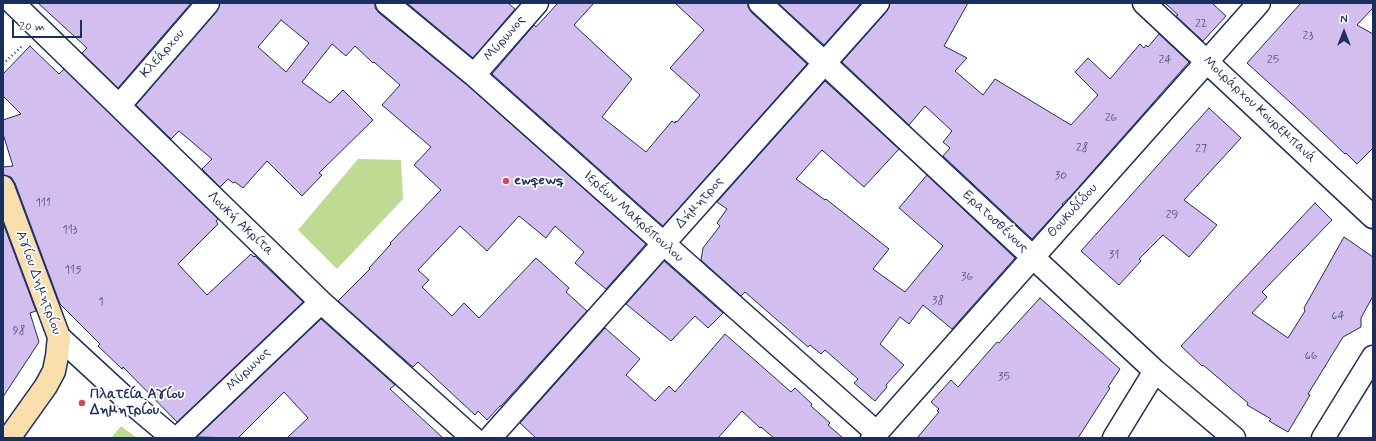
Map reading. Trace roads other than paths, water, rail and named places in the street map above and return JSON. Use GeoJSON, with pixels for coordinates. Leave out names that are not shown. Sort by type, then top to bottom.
{"type":"FeatureCollection","features":[{"type":"Feature","properties":{"kind":"main road","name":"Αγίου Δημητρίου"},"geometry":{"type":"LineString","coordinates":[[3,187],[59,337],[57,356],[51,376],[46,386],[9,438]]}},
{"type":"Feature","properties":{"kind":"street","name":"Λουκή Ακρίτα"},"geometry":{"type":"LineString","coordinates":[[13,3],[320,302],[473,438]]}},
{"type":"Feature","properties":{"kind":"street","name":"Κλεάρχου"},"geometry":{"type":"LineString","coordinates":[[119,106],[208,3]]}},
{"type":"Feature","properties":{"kind":"street","name":"Ιερέων Μακρόπουλου"},"geometry":{"type":"LineString","coordinates":[[387,3],[474,75],[664,244],[875,436]]}},
{"type":"Feature","properties":{"kind":"street","name":"Μύρωνος"},"geometry":{"type":"LineString","coordinates":[[474,75],[537,3]]}},
{"type":"Feature","properties":{"kind":"street","name":"Ερατοσθένους"},"geometry":{"type":"LineString","coordinates":[[760,3],[1155,371],[1234,438]]}},
{"type":"Feature","properties":{"kind":"street","name":"Δήμητρος"},"geometry":{"type":"LineString","coordinates":[[490,438],[878,3]]}},
{"type":"Feature","properties":{"kind":"street","name":"Μοιράρχου Κουρεμπανά"},"geometry":{"type":"LineString","coordinates":[[1144,3],[1373,217]]}},
{"type":"Feature","properties":{"kind":"street","name":"Θουκυδίδου"},"geometry":{"type":"LineString","coordinates":[[875,436],[1258,3]]}},
{"type":"Feature","properties":{"kind":"street","name":"Μύρωνος"},"geometry":{"type":"LineString","coordinates":[[178,438],[320,302]]}},
{"type":"Feature","properties":{"kind":"street"},"geometry":{"type":"LineString","coordinates":[[59,337],[119,403],[173,438]]}},
{"type":"Feature","properties":{"kind":"street"},"geometry":{"type":"LineString","coordinates":[[1323,438],[1373,357]]}},
{"type":"Feature","properties":{"kind":"street"},"geometry":{"type":"LineString","coordinates":[[1114,438],[1155,371]]}},
{"type":"Feature","properties":{"kind":"place","name":"ewqewq"},"geometry":{"type":"Point","coordinates":[506,181]}},
{"type":"Feature","properties":{"kind":"place","name":"Πλατεία Αγίου Δημητρίου"},"geometry":{"type":"Point","coordinates":[82,403]}}]}
